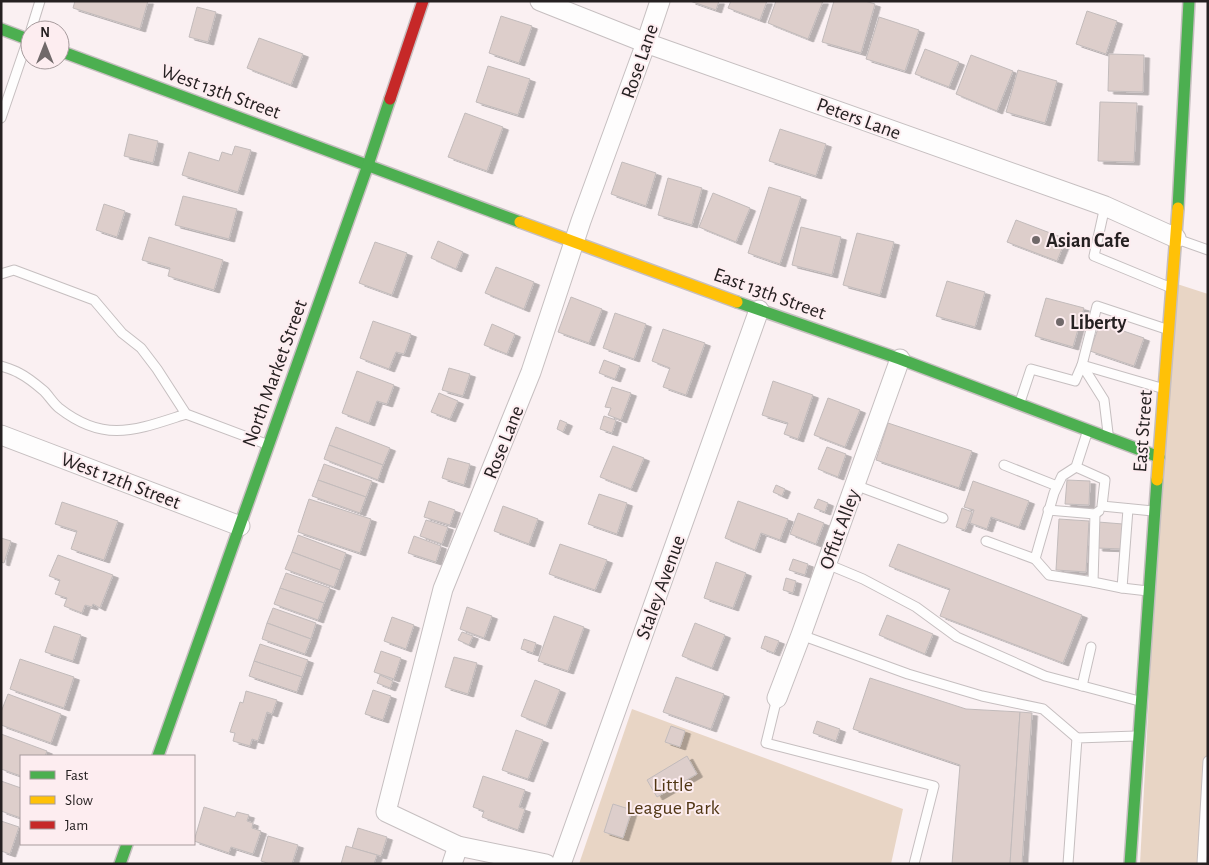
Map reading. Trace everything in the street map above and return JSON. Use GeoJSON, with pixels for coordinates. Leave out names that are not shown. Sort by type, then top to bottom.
{"type":"FeatureCollection","features":[{"type":"Feature","properties":{"kind":"main road","name":"North Market Street"},"geometry":{"type":"LineString","coordinates":[[158,755],[368,165],[423,1]]}},
{"type":"Feature","properties":{"kind":"main road","name":"East Street"},"geometry":{"type":"LineString","coordinates":[[1130,864],[1176,238],[1186,3]]}},
{"type":"Feature","properties":{"kind":"main road"},"geometry":{"type":"LineString","coordinates":[[1,29],[20,34]]}},
{"type":"Feature","properties":{"kind":"main road","name":"West 13th Street"},"geometry":{"type":"LineString","coordinates":[[70,55],[368,165]]}},
{"type":"Feature","properties":{"kind":"main road","name":"East 13th Street"},"geometry":{"type":"LineString","coordinates":[[368,165],[759,310],[900,359],[1159,457]]}},
{"type":"Feature","properties":{"kind":"main road"},"geometry":{"type":"LineString","coordinates":[[120,864],[127,845]]}},
{"type":"Feature","properties":{"kind":"street","name":"Peters Lane"},"geometry":{"type":"LineString","coordinates":[[540,1],[646,43],[1105,206],[1176,238]]}},
{"type":"Feature","properties":{"kind":"street","name":"Rose Lane"},"geometry":{"type":"LineString","coordinates":[[455,855],[386,812],[443,589],[531,372],[574,242],[660,1]]}},
{"type":"Feature","properties":{"kind":"street","name":"Staley Avenue"},"geometry":{"type":"LineString","coordinates":[[561,864],[759,310]]}},
{"type":"Feature","properties":{"kind":"street","name":"Offut Alley"},"geometry":{"type":"LineString","coordinates":[[777,698],[802,635],[900,359]]}},
{"type":"Feature","properties":{"kind":"street","name":"West 12th Street"},"geometry":{"type":"LineString","coordinates":[[1,435],[240,526]]}},
{"type":"Feature","properties":{"kind":"street"},"geometry":{"type":"LineString","coordinates":[[455,855],[546,864]]}},
{"type":"Feature","properties":{"kind":"lane"},"geometry":{"type":"LineString","coordinates":[[35,20],[40,1]]}},
{"type":"Feature","properties":{"kind":"lane"},"geometry":{"type":"LineString","coordinates":[[1,118],[20,64]]}},
{"type":"Feature","properties":{"kind":"lane"},"geometry":{"type":"LineString","coordinates":[[1105,206],[1094,256],[1171,288]]}},
{"type":"Feature","properties":{"kind":"lane"},"geometry":{"type":"LineString","coordinates":[[1176,238],[1208,250]]}},
{"type":"Feature","properties":{"kind":"lane"},"geometry":{"type":"LineString","coordinates":[[1,274],[14,270],[94,300],[122,333],[141,348],[186,414],[269,445]]}},
{"type":"Feature","properties":{"kind":"lane"},"geometry":{"type":"LineString","coordinates":[[1019,404],[1032,369],[1075,381],[1082,365],[1097,306],[1169,330]]}},
{"type":"Feature","properties":{"kind":"lane"},"geometry":{"type":"LineString","coordinates":[[1082,365],[1164,389]]}},
{"type":"Feature","properties":{"kind":"lane"},"geometry":{"type":"LineString","coordinates":[[1082,365],[1104,400],[1108,438]]}},
{"type":"Feature","properties":{"kind":"lane"},"geometry":{"type":"LineString","coordinates":[[1,366],[20,373],[43,390],[58,407],[84,424],[103,430],[122,431],[144,428],[186,414]]}},
{"type":"Feature","properties":{"kind":"lane"},"geometry":{"type":"LineString","coordinates":[[1034,559],[1057,486],[1062,476],[1076,467],[1088,430]]}},
{"type":"Feature","properties":{"kind":"lane"},"geometry":{"type":"LineString","coordinates":[[1004,465],[1057,486]]}},
{"type":"Feature","properties":{"kind":"lane"},"geometry":{"type":"LineString","coordinates":[[1076,467],[1106,480],[1102,506],[1096,514],[1093,582]]}},
{"type":"Feature","properties":{"kind":"lane"},"geometry":{"type":"LineString","coordinates":[[855,485],[943,518]]}},
{"type":"Feature","properties":{"kind":"lane"},"geometry":{"type":"LineString","coordinates":[[1102,506],[1155,512]]}},
{"type":"Feature","properties":{"kind":"lane"},"geometry":{"type":"LineString","coordinates":[[1122,588],[1128,509]]}},
{"type":"Feature","properties":{"kind":"lane"},"geometry":{"type":"LineString","coordinates":[[1048,510],[1096,514]]}},
{"type":"Feature","properties":{"kind":"lane"},"geometry":{"type":"LineString","coordinates":[[986,541],[1034,559],[1049,575],[1150,591]]}},
{"type":"Feature","properties":{"kind":"lane"},"geometry":{"type":"LineString","coordinates":[[826,564],[863,579],[916,607],[957,638],[1045,676],[1141,702]]}},
{"type":"Feature","properties":{"kind":"lane"},"geometry":{"type":"LineString","coordinates":[[802,635],[908,674],[982,696],[1043,709],[1077,738],[1139,736]]}},
{"type":"Feature","properties":{"kind":"lane"},"geometry":{"type":"LineString","coordinates":[[1082,686],[1091,647]]}},
{"type":"Feature","properties":{"kind":"lane"},"geometry":{"type":"LineString","coordinates":[[777,698],[766,743],[934,786],[914,864]]}},
{"type":"Feature","properties":{"kind":"lane"},"geometry":{"type":"LineString","coordinates":[[1068,864],[1077,738]]}},
{"type":"Feature","properties":{"kind":"lane"},"geometry":{"type":"LineString","coordinates":[[1202,864],[1208,761]]}},
{"type":"Feature","properties":{"kind":"green space"},"geometry":{"type":"Polygon","coordinates":[[[1171,282],[1208,294],[1208,864],[1140,864],[1171,282]]]}},
{"type":"Feature","properties":{"kind":"green space","name":"Little League Park"},"geometry":{"type":"Polygon","coordinates":[[[632,709],[903,809],[891,864],[579,864],[632,709]]]}},
{"type":"Feature","properties":{"kind":"building"},"geometry":{"type":"Polygon","coordinates":[[[75,1],[148,1],[140,29],[73,8],[75,1]]]}},
{"type":"Feature","properties":{"kind":"building"},"geometry":{"type":"Polygon","coordinates":[[[690,1],[719,1],[716,10],[690,1]]]}},
{"type":"Feature","properties":{"kind":"building"},"geometry":{"type":"Polygon","coordinates":[[[731,1],[767,1],[760,20],[728,8],[731,1]]]}},
{"type":"Feature","properties":{"kind":"building"},"geometry":{"type":"Polygon","coordinates":[[[776,1],[823,1],[808,39],[768,23],[776,1]]]}},
{"type":"Feature","properties":{"kind":"building"},"geometry":{"type":"Polygon","coordinates":[[[834,1],[865,1],[875,4],[861,53],[822,42],[834,1]]]}},
{"type":"Feature","properties":{"kind":"building"},"geometry":{"type":"Polygon","coordinates":[[[197,7],[216,12],[208,42],[189,37],[197,7]]]}},
{"type":"Feature","properties":{"kind":"building"},"geometry":{"type":"Polygon","coordinates":[[[1087,11],[1117,21],[1106,54],[1076,44],[1087,11]]]}},
{"type":"Feature","properties":{"kind":"building"},"geometry":{"type":"Polygon","coordinates":[[[501,16],[532,26],[519,63],[489,53],[501,16]]]}},
{"type":"Feature","properties":{"kind":"building"},"geometry":{"type":"Polygon","coordinates":[[[879,17],[919,30],[905,71],[866,59],[879,17]]]}},
{"type":"Feature","properties":{"kind":"building"},"geometry":{"type":"Polygon","coordinates":[[[259,38],[303,54],[291,85],[247,68],[259,38]]]}},
{"type":"Feature","properties":{"kind":"building"},"geometry":{"type":"Polygon","coordinates":[[[925,49],[959,62],[949,87],[915,74],[925,49]]]}},
{"type":"Feature","properties":{"kind":"building"},"geometry":{"type":"Polygon","coordinates":[[[1109,54],[1144,55],[1143,92],[1108,91],[1109,54]]]}},
{"type":"Feature","properties":{"kind":"building"},"geometry":{"type":"Polygon","coordinates":[[[971,55],[1013,71],[997,111],[956,94],[971,55]]]}},
{"type":"Feature","properties":{"kind":"building"},"geometry":{"type":"Polygon","coordinates":[[[488,66],[530,79],[518,115],[476,102],[488,66]]]}},
{"type":"Feature","properties":{"kind":"building"},"geometry":{"type":"Polygon","coordinates":[[[1018,70],[1057,81],[1045,123],[1006,112],[1018,70]]]}},
{"type":"Feature","properties":{"kind":"building"},"geometry":{"type":"Polygon","coordinates":[[[1100,102],[1137,103],[1134,162],[1098,161],[1100,102]]]}},
{"type":"Feature","properties":{"kind":"building"},"geometry":{"type":"Polygon","coordinates":[[[465,113],[503,127],[487,171],[448,157],[465,113]]]}},
{"type":"Feature","properties":{"kind":"building"},"geometry":{"type":"Polygon","coordinates":[[[780,129],[826,144],[816,176],[769,161],[780,129]]]}},
{"type":"Feature","properties":{"kind":"building"},"geometry":{"type":"Polygon","coordinates":[[[129,134],[158,141],[153,163],[124,156],[129,134]]]}},
{"type":"Feature","properties":{"kind":"building"},"geometry":{"type":"Polygon","coordinates":[[[235,146],[251,150],[238,192],[182,175],[189,152],[219,161],[222,152],[232,155],[235,146]]]}},
{"type":"Feature","properties":{"kind":"building"},"geometry":{"type":"Polygon","coordinates":[[[622,162],[656,173],[646,206],[611,194],[622,162]]]}},
{"type":"Feature","properties":{"kind":"building"},"geometry":{"type":"Polygon","coordinates":[[[668,178],[702,188],[692,225],[658,215],[668,178]]]}},
{"type":"Feature","properties":{"kind":"building"},"geometry":{"type":"Polygon","coordinates":[[[769,187],[801,197],[780,264],[748,253],[769,187]]]}},
{"type":"Feature","properties":{"kind":"building"},"geometry":{"type":"Polygon","coordinates":[[[713,193],[750,208],[736,242],[699,227],[713,193]]]}},
{"type":"Feature","properties":{"kind":"building"},"geometry":{"type":"Polygon","coordinates":[[[183,196],[237,209],[229,239],[175,225],[183,196]]]}},
{"type":"Feature","properties":{"kind":"building"},"geometry":{"type":"Polygon","coordinates":[[[104,204],[125,211],[117,237],[96,230],[104,204]]]}},
{"type":"Feature","properties":{"kind":"building","name":"Asian Cafe"},"geometry":{"type":"Polygon","coordinates":[[[1016,220],[1066,239],[1057,261],[1007,242],[1016,220]]]}},
{"type":"Feature","properties":{"kind":"building"},"geometry":{"type":"Polygon","coordinates":[[[801,227],[841,237],[832,275],[792,265],[801,227]]]}},
{"type":"Feature","properties":{"kind":"building"},"geometry":{"type":"Polygon","coordinates":[[[857,233],[894,242],[880,295],[843,285],[857,233]]]}},
{"type":"Feature","properties":{"kind":"building"},"geometry":{"type":"Polygon","coordinates":[[[149,237],[223,260],[214,290],[168,276],[170,268],[142,260],[149,237]]]}},
{"type":"Feature","properties":{"kind":"building"},"geometry":{"type":"Polygon","coordinates":[[[438,241],[463,252],[456,269],[431,258],[438,241]]]}},
{"type":"Feature","properties":{"kind":"building"},"geometry":{"type":"Polygon","coordinates":[[[375,242],[407,253],[392,295],[359,283],[375,242]]]}},
{"type":"Feature","properties":{"kind":"building"},"geometry":{"type":"Polygon","coordinates":[[[496,267],[534,282],[524,309],[485,293],[496,267]]]}},
{"type":"Feature","properties":{"kind":"building"},"geometry":{"type":"Polygon","coordinates":[[[947,281],[985,292],[975,327],[936,316],[947,281]]]}},
{"type":"Feature","properties":{"kind":"building"},"geometry":{"type":"Polygon","coordinates":[[[571,297],[602,309],[589,343],[558,332],[571,297]]]}},
{"type":"Feature","properties":{"kind":"building","name":"Liberty"},"geometry":{"type":"Polygon","coordinates":[[[1046,298],[1084,308],[1073,347],[1035,336],[1046,298]]]}},
{"type":"Feature","properties":{"kind":"building"},"geometry":{"type":"Polygon","coordinates":[[[615,313],[646,324],[634,359],[603,348],[615,313]]]}},
{"type":"Feature","properties":{"kind":"building"},"geometry":{"type":"Polygon","coordinates":[[[373,321],[411,334],[404,354],[396,352],[389,369],[360,358],[373,321]]]}},
{"type":"Feature","properties":{"kind":"building","name":"Liberty"},"geometry":{"type":"Polygon","coordinates":[[[1100,323],[1144,338],[1134,366],[1090,351],[1100,323]]]}},
{"type":"Feature","properties":{"kind":"building"},"geometry":{"type":"Polygon","coordinates":[[[492,324],[515,334],[507,354],[484,345],[492,324]]]}},
{"type":"Feature","properties":{"kind":"building"},"geometry":{"type":"Polygon","coordinates":[[[663,329],[705,343],[686,395],[663,387],[670,368],[652,361],[663,329]]]}},
{"type":"Feature","properties":{"kind":"building"},"geometry":{"type":"Polygon","coordinates":[[[604,360],[620,366],[615,379],[599,373],[604,360]]]}},
{"type":"Feature","properties":{"kind":"building"},"geometry":{"type":"Polygon","coordinates":[[[449,368],[470,374],[463,396],[442,390],[449,368]]]}},
{"type":"Feature","properties":{"kind":"building"},"geometry":{"type":"Polygon","coordinates":[[[357,371],[394,385],[387,404],[377,401],[369,423],[342,413],[357,371]]]}},
{"type":"Feature","properties":{"kind":"building"},"geometry":{"type":"Polygon","coordinates":[[[773,381],[813,395],[798,439],[784,434],[788,423],[762,415],[773,381]]]}},
{"type":"Feature","properties":{"kind":"building"},"geometry":{"type":"Polygon","coordinates":[[[612,387],[631,393],[621,420],[608,415],[611,408],[605,407],[612,387]]]}},
{"type":"Feature","properties":{"kind":"building"},"geometry":{"type":"Polygon","coordinates":[[[439,393],[458,401],[450,419],[431,412],[439,393]]]}},
{"type":"Feature","properties":{"kind":"building"},"geometry":{"type":"Polygon","coordinates":[[[828,398],[860,410],[845,447],[814,435],[828,398]]]}},
{"type":"Feature","properties":{"kind":"building"},"geometry":{"type":"Polygon","coordinates":[[[604,416],[616,420],[612,433],[600,429],[604,416]]]}},
{"type":"Feature","properties":{"kind":"building"},"geometry":{"type":"Polygon","coordinates":[[[560,420],[567,423],[563,432],[557,429],[560,420]]]}},
{"type":"Feature","properties":{"kind":"building"},"geometry":{"type":"Polygon","coordinates":[[[888,423],[972,451],[959,488],[876,460],[888,423]]]}},
{"type":"Feature","properties":{"kind":"building"},"geometry":{"type":"Polygon","coordinates":[[[336,427],[390,448],[383,465],[329,445],[336,427]]]}},
{"type":"Feature","properties":{"kind":"building"},"geometry":{"type":"Polygon","coordinates":[[[329,445],[383,465],[378,480],[324,459],[329,445]]]}},
{"type":"Feature","properties":{"kind":"building"},"geometry":{"type":"Polygon","coordinates":[[[613,446],[644,458],[631,489],[600,477],[613,446]]]}},
{"type":"Feature","properties":{"kind":"building"},"geometry":{"type":"Polygon","coordinates":[[[827,447],[846,454],[838,477],[818,469],[827,447]]]}},
{"type":"Feature","properties":{"kind":"building"},"geometry":{"type":"Polygon","coordinates":[[[448,458],[470,464],[464,485],[442,478],[448,458]]]}},
{"type":"Feature","properties":{"kind":"building"},"geometry":{"type":"Polygon","coordinates":[[[324,464],[372,481],[366,497],[318,480],[324,464]]]}},
{"type":"Feature","properties":{"kind":"building"},"geometry":{"type":"Polygon","coordinates":[[[318,480],[366,497],[360,513],[312,496],[318,480]]]}},
{"type":"Feature","properties":{"kind":"building"},"geometry":{"type":"Polygon","coordinates":[[[1067,480],[1090,481],[1089,505],[1065,504],[1067,480]]]}},
{"type":"Feature","properties":{"kind":"building"},"geometry":{"type":"Polygon","coordinates":[[[973,481],[1029,501],[1019,527],[991,517],[987,529],[970,523],[974,510],[964,507],[973,481]]]}},
{"type":"Feature","properties":{"kind":"building"},"geometry":{"type":"Polygon","coordinates":[[[776,485],[785,489],[782,496],[773,492],[776,485]]]}},
{"type":"Feature","properties":{"kind":"building"},"geometry":{"type":"Polygon","coordinates":[[[599,494],[627,503],[617,534],[588,524],[599,494]]]}},
{"type":"Feature","properties":{"kind":"building"},"geometry":{"type":"Polygon","coordinates":[[[309,499],[371,519],[360,553],[298,532],[309,499]]]}},
{"type":"Feature","properties":{"kind":"building"},"geometry":{"type":"Polygon","coordinates":[[[818,499],[828,503],[825,512],[814,508],[818,499]]]}},
{"type":"Feature","properties":{"kind":"building"},"geometry":{"type":"Polygon","coordinates":[[[429,501],[455,510],[450,525],[424,517],[429,501]]]}},
{"type":"Feature","properties":{"kind":"building"},"geometry":{"type":"Polygon","coordinates":[[[738,501],[788,519],[780,540],[761,533],[755,550],[725,538],[738,501]]]}},
{"type":"Feature","properties":{"kind":"building"},"geometry":{"type":"Polygon","coordinates":[[[62,502],[118,521],[104,560],[71,549],[77,531],[55,524],[62,502]]]}},
{"type":"Feature","properties":{"kind":"building"},"geometry":{"type":"Polygon","coordinates":[[[503,506],[538,519],[529,544],[494,531],[503,506]]]}},
{"type":"Feature","properties":{"kind":"building"},"geometry":{"type":"Polygon","coordinates":[[[962,508],[972,512],[965,530],[956,527],[962,508]]]}},
{"type":"Feature","properties":{"kind":"building"},"geometry":{"type":"Polygon","coordinates":[[[798,513],[824,523],[816,544],[790,534],[798,513]]]}},
{"type":"Feature","properties":{"kind":"building"},"geometry":{"type":"Polygon","coordinates":[[[1059,519],[1089,521],[1086,572],[1056,570],[1059,519]]]}},
{"type":"Feature","properties":{"kind":"building"},"geometry":{"type":"Polygon","coordinates":[[[426,520],[448,527],[442,544],[420,536],[426,520]]]}},
{"type":"Feature","properties":{"kind":"building"},"geometry":{"type":"Polygon","coordinates":[[[1098,522],[1123,524],[1122,549],[1097,548],[1098,522]]]}},
{"type":"Feature","properties":{"kind":"building"},"geometry":{"type":"Polygon","coordinates":[[[298,535],[346,553],[340,570],[292,552],[298,535]]]}},
{"type":"Feature","properties":{"kind":"building"},"geometry":{"type":"Polygon","coordinates":[[[414,536],[441,546],[436,562],[408,553],[414,536]]]}},
{"type":"Feature","properties":{"kind":"building"},"geometry":{"type":"Polygon","coordinates":[[[1,538],[11,541],[4,563],[1,562],[1,538]]]}},
{"type":"Feature","properties":{"kind":"building"},"geometry":{"type":"Polygon","coordinates":[[[560,544],[607,560],[595,590],[549,574],[560,544]]]}},
{"type":"Feature","properties":{"kind":"building"},"geometry":{"type":"Polygon","coordinates":[[[898,544],[1082,615],[1063,663],[940,616],[950,589],[889,566],[898,544]]]}},
{"type":"Feature","properties":{"kind":"building"},"geometry":{"type":"Polygon","coordinates":[[[292,552],[340,570],[334,587],[285,569],[292,552]]]}},
{"type":"Feature","properties":{"kind":"building"},"geometry":{"type":"Polygon","coordinates":[[[58,555],[113,575],[100,608],[93,604],[92,607],[85,605],[82,613],[64,606],[67,598],[55,594],[60,580],[49,576],[58,555]]]}},
{"type":"Feature","properties":{"kind":"building"},"geometry":{"type":"Polygon","coordinates":[[[793,559],[808,564],[805,575],[789,570],[793,559]]]}},
{"type":"Feature","properties":{"kind":"building"},"geometry":{"type":"Polygon","coordinates":[[[716,562],[746,573],[733,608],[704,598],[716,562]]]}},
{"type":"Feature","properties":{"kind":"building"},"geometry":{"type":"Polygon","coordinates":[[[286,573],[330,588],[324,603],[280,588],[286,573]]]}},
{"type":"Feature","properties":{"kind":"building"},"geometry":{"type":"Polygon","coordinates":[[[786,578],[796,581],[793,593],[783,590],[786,578]]]}},
{"type":"Feature","properties":{"kind":"building"},"geometry":{"type":"Polygon","coordinates":[[[280,588],[324,603],[318,620],[274,604],[280,588]]]}},
{"type":"Feature","properties":{"kind":"building"},"geometry":{"type":"Polygon","coordinates":[[[467,607],[492,616],[484,638],[460,629],[467,607]]]}},
{"type":"Feature","properties":{"kind":"building"},"geometry":{"type":"Polygon","coordinates":[[[273,608],[316,623],[311,639],[267,623],[273,608]]]}},
{"type":"Feature","properties":{"kind":"building"},"geometry":{"type":"Polygon","coordinates":[[[887,615],[933,634],[925,654],[879,635],[887,615]]]}},
{"type":"Feature","properties":{"kind":"building"},"geometry":{"type":"Polygon","coordinates":[[[554,616],[584,627],[568,671],[538,661],[554,616]]]}},
{"type":"Feature","properties":{"kind":"building"},"geometry":{"type":"Polygon","coordinates":[[[392,617],[414,625],[406,649],[384,641],[392,617]]]}},
{"type":"Feature","properties":{"kind":"building"},"geometry":{"type":"Polygon","coordinates":[[[267,623],[311,639],[305,654],[262,639],[267,623]]]}},
{"type":"Feature","properties":{"kind":"building"},"geometry":{"type":"Polygon","coordinates":[[[695,623],[725,635],[712,668],[682,656],[695,623]]]}},
{"type":"Feature","properties":{"kind":"building"},"geometry":{"type":"Polygon","coordinates":[[[54,626],[81,635],[73,661],[45,652],[54,626]]]}},
{"type":"Feature","properties":{"kind":"building"},"geometry":{"type":"Polygon","coordinates":[[[462,632],[473,636],[469,645],[458,640],[462,632]]]}},
{"type":"Feature","properties":{"kind":"building"},"geometry":{"type":"Polygon","coordinates":[[[765,636],[779,641],[774,653],[761,648],[765,636]]]}},
{"type":"Feature","properties":{"kind":"building"},"geometry":{"type":"Polygon","coordinates":[[[524,639],[536,643],[533,653],[521,649],[524,639]]]}},
{"type":"Feature","properties":{"kind":"building"},"geometry":{"type":"Polygon","coordinates":[[[260,644],[308,660],[302,677],[254,661],[260,644]]]}},
{"type":"Feature","properties":{"kind":"building"},"geometry":{"type":"Polygon","coordinates":[[[381,651],[401,658],[394,679],[374,672],[381,651]]]}},
{"type":"Feature","properties":{"kind":"building"},"geometry":{"type":"Polygon","coordinates":[[[454,657],[477,663],[468,694],[445,687],[454,657]]]}},
{"type":"Feature","properties":{"kind":"building"},"geometry":{"type":"Polygon","coordinates":[[[20,659],[74,677],[64,708],[10,689],[20,659]]]}},
{"type":"Feature","properties":{"kind":"building"},"geometry":{"type":"Polygon","coordinates":[[[254,661],[302,677],[297,692],[249,676],[254,661]]]}},
{"type":"Feature","properties":{"kind":"building"},"geometry":{"type":"Polygon","coordinates":[[[380,675],[393,681],[390,688],[377,683],[380,675]]]}},
{"type":"Feature","properties":{"kind":"building"},"geometry":{"type":"Polygon","coordinates":[[[676,677],[724,694],[711,729],[663,712],[676,677]]]}},
{"type":"Feature","properties":{"kind":"building"},"geometry":{"type":"Polygon","coordinates":[[[870,678],[966,709],[1020,712],[1010,864],[952,864],[960,765],[853,729],[870,678]]]}},
{"type":"Feature","properties":{"kind":"building"},"geometry":{"type":"Polygon","coordinates":[[[535,680],[560,690],[546,726],[521,716],[535,680]]]}},
{"type":"Feature","properties":{"kind":"building"},"geometry":{"type":"Polygon","coordinates":[[[373,690],[391,696],[383,720],[365,714],[373,690]]]}},
{"type":"Feature","properties":{"kind":"building"},"geometry":{"type":"Polygon","coordinates":[[[246,691],[277,700],[272,714],[267,712],[258,741],[252,739],[250,746],[233,741],[235,733],[230,732],[240,702],[243,703],[246,691]]]}},
{"type":"Feature","properties":{"kind":"building"},"geometry":{"type":"Polygon","coordinates":[[[8,694],[61,714],[51,743],[1,725],[1,712],[8,694]]]}},
{"type":"Feature","properties":{"kind":"building"},"geometry":{"type":"Polygon","coordinates":[[[1020,712],[1032,713],[1022,864],[1010,864],[1020,712]]]}},
{"type":"Feature","properties":{"kind":"building"},"geometry":{"type":"Polygon","coordinates":[[[817,721],[840,729],[836,741],[813,733],[817,721]]]}},
{"type":"Feature","properties":{"kind":"building"},"geometry":{"type":"Polygon","coordinates":[[[671,726],[685,731],[680,747],[665,742],[671,726]]]}},
{"type":"Feature","properties":{"kind":"building"},"geometry":{"type":"Polygon","coordinates":[[[516,730],[543,740],[528,779],[502,770],[516,730]]]}},
{"type":"Feature","properties":{"kind":"building"},"geometry":{"type":"Polygon","coordinates":[[[1,734],[47,751],[45,755],[20,755],[20,776],[1,769],[1,734]]]}},
{"type":"Feature","properties":{"kind":"building"},"geometry":{"type":"Polygon","coordinates":[[[687,756],[697,774],[657,797],[647,780],[687,756]]]}},
{"type":"Feature","properties":{"kind":"building"},"geometry":{"type":"Polygon","coordinates":[[[483,776],[525,790],[519,807],[525,809],[518,830],[482,817],[484,811],[473,807],[483,776]]]}},
{"type":"Feature","properties":{"kind":"building"},"geometry":{"type":"Polygon","coordinates":[[[1,781],[20,788],[20,818],[1,811],[1,781]]]}},
{"type":"Feature","properties":{"kind":"building"},"geometry":{"type":"Polygon","coordinates":[[[613,804],[632,810],[623,838],[604,832],[613,804]]]}},
{"type":"Feature","properties":{"kind":"building"},"geometry":{"type":"Polygon","coordinates":[[[204,807],[235,817],[237,812],[249,815],[247,821],[253,823],[252,828],[261,831],[253,854],[231,847],[229,853],[195,841],[204,807]]]}},
{"type":"Feature","properties":{"kind":"building"},"geometry":{"type":"Polygon","coordinates":[[[1,821],[19,827],[10,854],[1,851],[1,821]]]}},
{"type":"Feature","properties":{"kind":"building"},"geometry":{"type":"Polygon","coordinates":[[[358,828],[387,837],[381,856],[352,848],[358,828]]]}},
{"type":"Feature","properties":{"kind":"building"},"geometry":{"type":"Polygon","coordinates":[[[268,836],[298,845],[292,864],[270,864],[261,861],[268,836]]]}},
{"type":"Feature","properties":{"kind":"building"},"geometry":{"type":"Polygon","coordinates":[[[346,846],[377,855],[374,864],[341,864],[346,846]]]}},
{"type":"Feature","properties":{"kind":"traffic: fast"},"geometry":{"type":"LineString","coordinates":[[1178,208],[1189,1]]}},
{"type":"Feature","properties":{"kind":"traffic: fast"},"geometry":{"type":"LineString","coordinates":[[1,29],[20,36]]}},
{"type":"Feature","properties":{"kind":"traffic: fast"},"geometry":{"type":"LineString","coordinates":[[70,55],[520,222]]}},
{"type":"Feature","properties":{"kind":"traffic: fast"},"geometry":{"type":"LineString","coordinates":[[158,755],[390,99]]}},
{"type":"Feature","properties":{"kind":"traffic: fast"},"geometry":{"type":"LineString","coordinates":[[737,302],[900,359],[1159,457]]}},
{"type":"Feature","properties":{"kind":"traffic: fast"},"geometry":{"type":"LineString","coordinates":[[1130,864],[1157,480]]}},
{"type":"Feature","properties":{"kind":"traffic: fast"},"geometry":{"type":"LineString","coordinates":[[120,864],[127,845]]}},
{"type":"Feature","properties":{"kind":"traffic: slow"},"geometry":{"type":"LineString","coordinates":[[1157,480],[1178,208]]}},
{"type":"Feature","properties":{"kind":"traffic: slow"},"geometry":{"type":"LineString","coordinates":[[520,222],[737,302]]}},
{"type":"Feature","properties":{"kind":"traffic: jam"},"geometry":{"type":"LineString","coordinates":[[390,99],[423,1]]}},
{"type":"Feature","properties":{"kind":"place","name":"Asian Cafe"},"geometry":{"type":"Point","coordinates":[1036,240]}},
{"type":"Feature","properties":{"kind":"place","name":"Liberty"},"geometry":{"type":"Point","coordinates":[1060,322]}}]}
